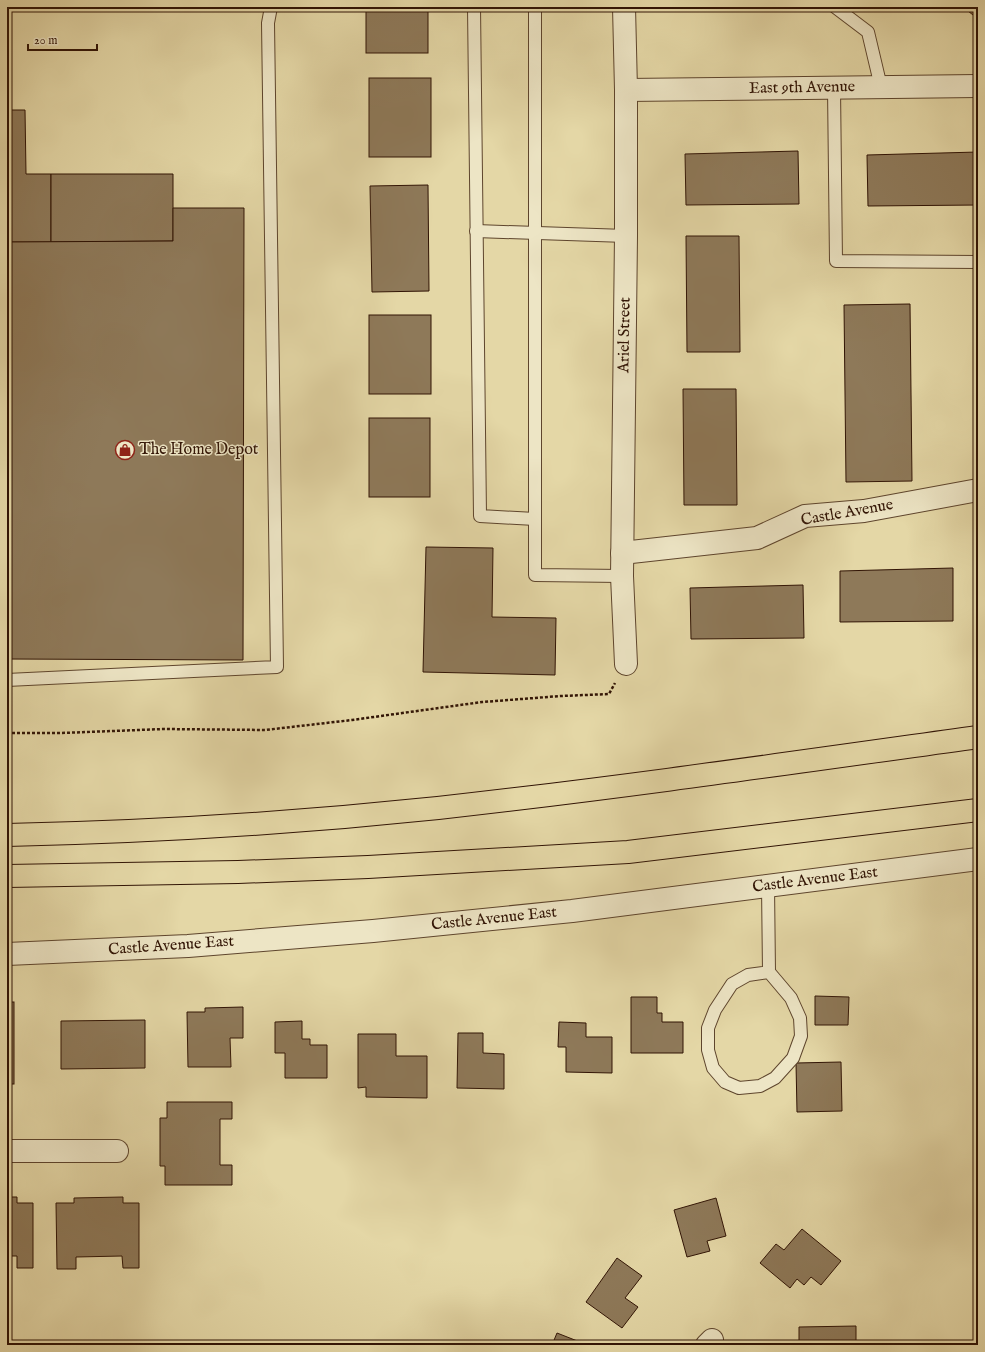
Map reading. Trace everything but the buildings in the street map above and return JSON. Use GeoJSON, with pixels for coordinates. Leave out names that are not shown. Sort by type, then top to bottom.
{"type":"FeatureCollection","features":[{"type":"Feature","properties":{"kind":"highway"},"geometry":{"type":"LineString","coordinates":[[7,835],[245,825],[430,809],[628,785],[978,737]]}},
{"type":"Feature","properties":{"kind":"highway"},"geometry":{"type":"LineString","coordinates":[[7,876],[238,872],[368,867],[628,852],[978,810]]}},
{"type":"Feature","properties":{"kind":"street","name":"Ariel Street"},"geometry":{"type":"LineString","coordinates":[[624,7],[626,90],[626,236],[622,576],[626,664]]}},
{"type":"Feature","properties":{"kind":"street","name":"East 9th Avenue"},"geometry":{"type":"LineString","coordinates":[[626,90],[978,86]]}},
{"type":"Feature","properties":{"kind":"street","name":"Castle Avenue"},"geometry":{"type":"LineString","coordinates":[[622,553],[757,538],[806,516],[864,511],[978,490]]}},
{"type":"Feature","properties":{"kind":"street","name":"Castle Avenue East"},"geometry":{"type":"LineString","coordinates":[[7,954],[181,947],[381,931],[572,911],[978,859]]}},
{"type":"Feature","properties":{"kind":"street"},"geometry":{"type":"LineString","coordinates":[[7,1151],[117,1151]]}},
{"type":"Feature","properties":{"kind":"lane"},"geometry":{"type":"LineString","coordinates":[[7,680],[277,667],[268,23],[270,7]]}},
{"type":"Feature","properties":{"kind":"lane"},"geometry":{"type":"LineString","coordinates":[[474,7],[480,516],[535,520]]}},
{"type":"Feature","properties":{"kind":"lane"},"geometry":{"type":"LineString","coordinates":[[535,7],[536,575],[622,576]]}},
{"type":"Feature","properties":{"kind":"lane"},"geometry":{"type":"LineString","coordinates":[[835,7],[868,32],[881,87]]}},
{"type":"Feature","properties":{"kind":"lane"},"geometry":{"type":"LineString","coordinates":[[834,88],[836,261],[978,262]]}},
{"type":"Feature","properties":{"kind":"lane"},"geometry":{"type":"LineString","coordinates":[[476,230],[626,236]]}},
{"type":"Feature","properties":{"kind":"lane"},"geometry":{"type":"LineString","coordinates":[[768,886],[769,972],[791,998],[800,1018],[801,1036],[794,1058],[775,1078],[760,1086],[739,1088],[725,1082],[713,1068],[708,1050],[708,1028],[715,1010],[732,984],[748,975],[769,972]]}},
{"type":"Feature","properties":{"kind":"path"},"geometry":{"type":"LineString","coordinates":[[7,734],[164,729],[265,730],[352,720],[482,702],[609,694],[626,664]]}},
{"type":"Feature","properties":{"kind":"place","name":"The Home Depot"},"geometry":{"type":"Point","coordinates":[125,450]}}]}
